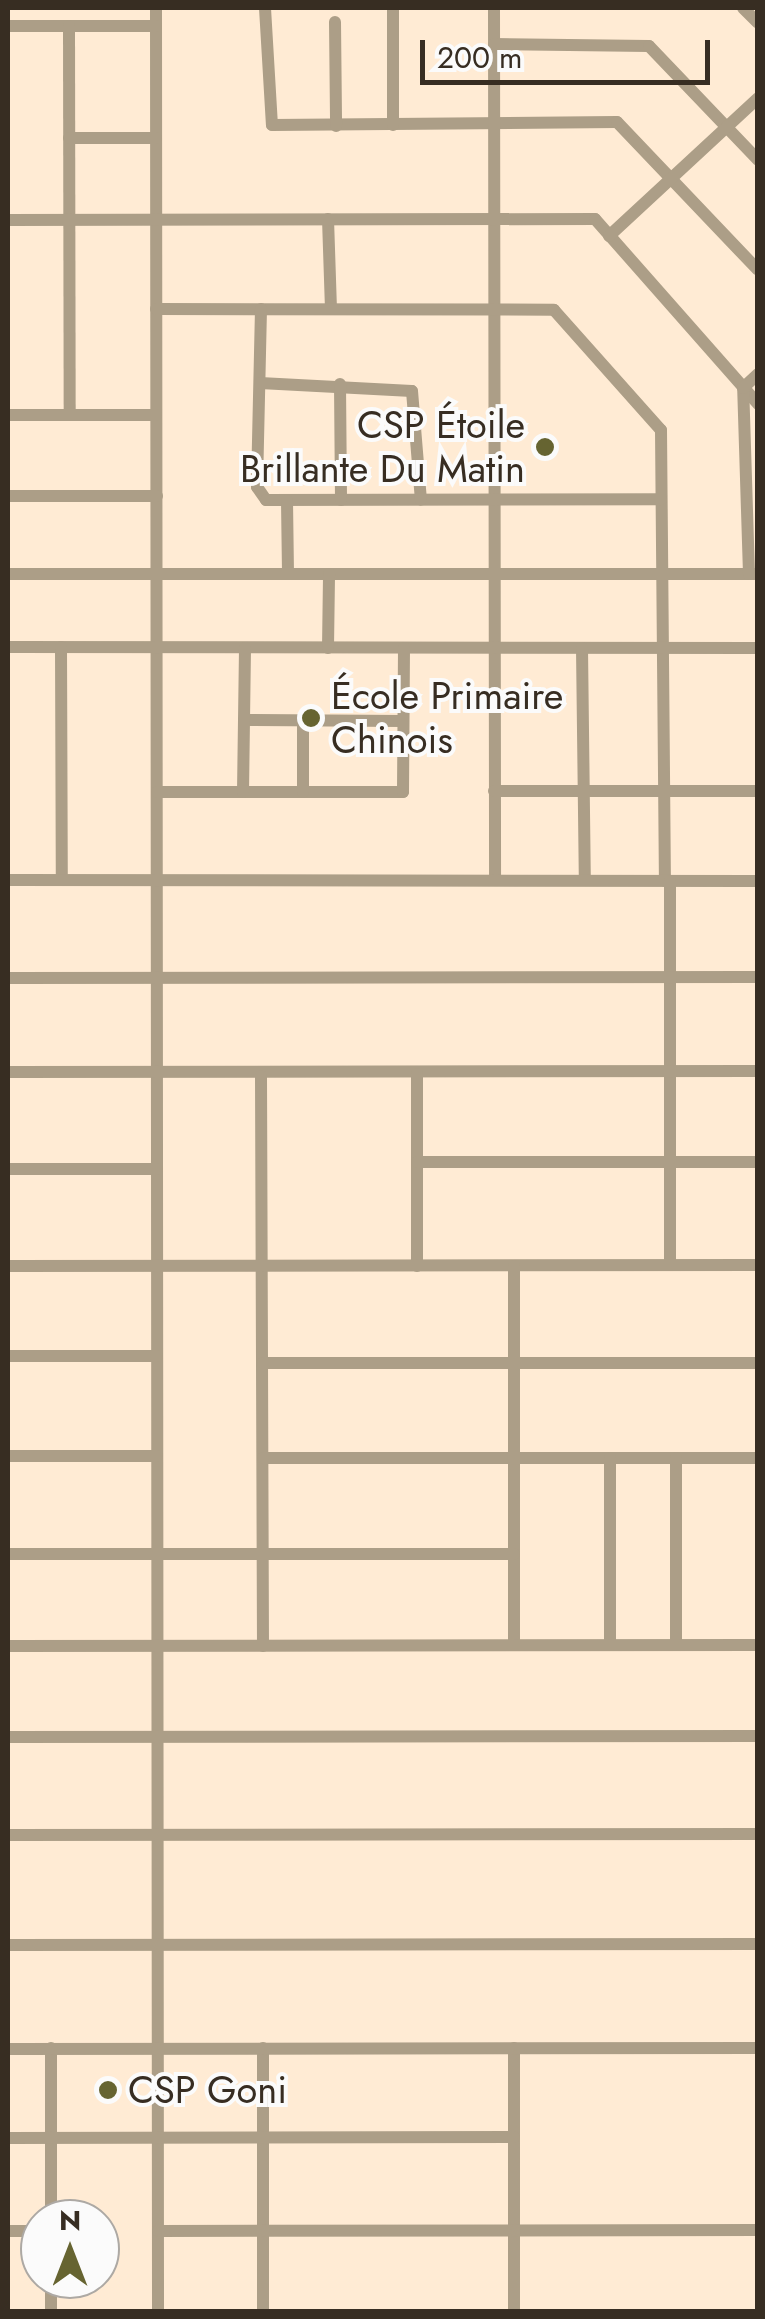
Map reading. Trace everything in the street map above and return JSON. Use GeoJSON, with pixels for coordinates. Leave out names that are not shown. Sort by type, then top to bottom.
{"type":"FeatureCollection","features":[{"type":"Feature","properties":{"kind":"street"},"geometry":{"type":"LineString","coordinates":[[156,8],[158,2312]]}},
{"type":"Feature","properties":{"kind":"street"},"geometry":{"type":"LineString","coordinates":[[265,8],[268,121],[336,126],[618,122],[758,270]]}},
{"type":"Feature","properties":{"kind":"street"},"geometry":{"type":"LineString","coordinates":[[392,126],[393,8]]}},
{"type":"Feature","properties":{"kind":"street"},"geometry":{"type":"LineString","coordinates":[[494,8],[495,880]]}},
{"type":"Feature","properties":{"kind":"street"},"geometry":{"type":"LineString","coordinates":[[743,8],[758,23]]}},
{"type":"Feature","properties":{"kind":"street"},"geometry":{"type":"LineString","coordinates":[[335,22],[336,126]]}},
{"type":"Feature","properties":{"kind":"street"},"geometry":{"type":"LineString","coordinates":[[8,26],[156,26]]}},
{"type":"Feature","properties":{"kind":"street"},"geometry":{"type":"LineString","coordinates":[[70,26],[70,416]]}},
{"type":"Feature","properties":{"kind":"street"},"geometry":{"type":"LineString","coordinates":[[494,44],[649,46],[758,160]]}},
{"type":"Feature","properties":{"kind":"street"},"geometry":{"type":"LineString","coordinates":[[610,236],[758,98]]}},
{"type":"Feature","properties":{"kind":"street"},"geometry":{"type":"LineString","coordinates":[[70,138],[156,138]]}},
{"type":"Feature","properties":{"kind":"street"},"geometry":{"type":"LineString","coordinates":[[8,220],[595,219],[758,404]]}},
{"type":"Feature","properties":{"kind":"street"},"geometry":{"type":"LineString","coordinates":[[328,220],[330,309]]}},
{"type":"Feature","properties":{"kind":"street"},"geometry":{"type":"LineString","coordinates":[[156,308],[554,310],[661,430],[663,792],[670,978],[670,1266]]}},
{"type":"Feature","properties":{"kind":"street"},"geometry":{"type":"LineString","coordinates":[[260,309],[259,496],[287,501],[662,499]]}},
{"type":"Feature","properties":{"kind":"street"},"geometry":{"type":"LineString","coordinates":[[743,388],[758,374]]}},
{"type":"Feature","properties":{"kind":"street"},"geometry":{"type":"LineString","coordinates":[[260,384],[340,384],[412,390],[421,500]]}},
{"type":"Feature","properties":{"kind":"street"},"geometry":{"type":"LineString","coordinates":[[340,384],[340,500]]}},
{"type":"Feature","properties":{"kind":"street"},"geometry":{"type":"LineString","coordinates":[[8,574],[753,574],[743,388]]}},
{"type":"Feature","properties":{"kind":"street"},"geometry":{"type":"LineString","coordinates":[[8,416],[156,415]]}},
{"type":"Feature","properties":{"kind":"street"},"geometry":{"type":"LineString","coordinates":[[8,496],[156,496]]}},
{"type":"Feature","properties":{"kind":"street"},"geometry":{"type":"LineString","coordinates":[[287,501],[288,574]]}},
{"type":"Feature","properties":{"kind":"street"},"geometry":{"type":"LineString","coordinates":[[328,648],[329,574]]}},
{"type":"Feature","properties":{"kind":"street"},"geometry":{"type":"LineString","coordinates":[[8,648],[758,648]]}},
{"type":"Feature","properties":{"kind":"street"},"geometry":{"type":"LineString","coordinates":[[60,648],[62,880]]}},
{"type":"Feature","properties":{"kind":"street"},"geometry":{"type":"LineString","coordinates":[[243,792],[245,648]]}},
{"type":"Feature","properties":{"kind":"street"},"geometry":{"type":"LineString","coordinates":[[157,792],[402,792],[404,648]]}},
{"type":"Feature","properties":{"kind":"street"},"geometry":{"type":"LineString","coordinates":[[582,648],[585,880]]}},
{"type":"Feature","properties":{"kind":"street"},"geometry":{"type":"LineString","coordinates":[[244,720],[403,722]]}},
{"type":"Feature","properties":{"kind":"street"},"geometry":{"type":"LineString","coordinates":[[303,721],[303,792]]}},
{"type":"Feature","properties":{"kind":"street"},"geometry":{"type":"LineString","coordinates":[[494,792],[758,792]]}},
{"type":"Feature","properties":{"kind":"street"},"geometry":{"type":"LineString","coordinates":[[8,880],[758,881]]}},
{"type":"Feature","properties":{"kind":"street"},"geometry":{"type":"LineString","coordinates":[[8,978],[758,977]]}},
{"type":"Feature","properties":{"kind":"street"},"geometry":{"type":"LineString","coordinates":[[8,1072],[261,1076],[758,1071]]}},
{"type":"Feature","properties":{"kind":"street"},"geometry":{"type":"LineString","coordinates":[[417,1074],[417,1266]]}},
{"type":"Feature","properties":{"kind":"street"},"geometry":{"type":"LineString","coordinates":[[261,1076],[263,1646]]}},
{"type":"Feature","properties":{"kind":"street"},"geometry":{"type":"LineString","coordinates":[[417,1162],[758,1162]]}},
{"type":"Feature","properties":{"kind":"street"},"geometry":{"type":"LineString","coordinates":[[8,1169],[157,1169]]}},
{"type":"Feature","properties":{"kind":"street"},"geometry":{"type":"LineString","coordinates":[[8,1266],[758,1266]]}},
{"type":"Feature","properties":{"kind":"street"},"geometry":{"type":"LineString","coordinates":[[514,1266],[514,1646]]}},
{"type":"Feature","properties":{"kind":"street"},"geometry":{"type":"LineString","coordinates":[[8,1356],[157,1356]]}},
{"type":"Feature","properties":{"kind":"street"},"geometry":{"type":"LineString","coordinates":[[262,1364],[758,1363]]}},
{"type":"Feature","properties":{"kind":"street"},"geometry":{"type":"LineString","coordinates":[[8,1456],[157,1456]]}},
{"type":"Feature","properties":{"kind":"street"},"geometry":{"type":"LineString","coordinates":[[262,1458],[758,1458]]}},
{"type":"Feature","properties":{"kind":"street"},"geometry":{"type":"LineString","coordinates":[[610,1458],[610,1646]]}},
{"type":"Feature","properties":{"kind":"street"},"geometry":{"type":"LineString","coordinates":[[676,1458],[676,1646]]}},
{"type":"Feature","properties":{"kind":"street"},"geometry":{"type":"LineString","coordinates":[[8,1554],[514,1554]]}},
{"type":"Feature","properties":{"kind":"street"},"geometry":{"type":"LineString","coordinates":[[8,1646],[758,1645]]}},
{"type":"Feature","properties":{"kind":"street"},"geometry":{"type":"LineString","coordinates":[[8,1736],[758,1736]]}},
{"type":"Feature","properties":{"kind":"street"},"geometry":{"type":"LineString","coordinates":[[8,1835],[758,1834]]}},
{"type":"Feature","properties":{"kind":"street"},"geometry":{"type":"LineString","coordinates":[[8,1944],[758,1944]]}},
{"type":"Feature","properties":{"kind":"street"},"geometry":{"type":"LineString","coordinates":[[8,2048],[758,2048]]}},
{"type":"Feature","properties":{"kind":"street"},"geometry":{"type":"LineString","coordinates":[[51,2048],[51,2199]]}},
{"type":"Feature","properties":{"kind":"street"},"geometry":{"type":"LineString","coordinates":[[263,2048],[263,2312]]}},
{"type":"Feature","properties":{"kind":"street"},"geometry":{"type":"LineString","coordinates":[[514,2048],[514,2312]]}},
{"type":"Feature","properties":{"kind":"street"},"geometry":{"type":"LineString","coordinates":[[8,2138],[514,2137]]}},
{"type":"Feature","properties":{"kind":"street"},"geometry":{"type":"LineString","coordinates":[[158,2231],[758,2230]]}},
{"type":"Feature","properties":{"kind":"place","name":"CSP Étoile Brillante Du Matin"},"geometry":{"type":"Point","coordinates":[545,447]}},
{"type":"Feature","properties":{"kind":"place","name":"École Primaire Chinois"},"geometry":{"type":"Point","coordinates":[311,718]}},
{"type":"Feature","properties":{"kind":"place","name":"CSP Goni"},"geometry":{"type":"Point","coordinates":[108,2090]}}]}
